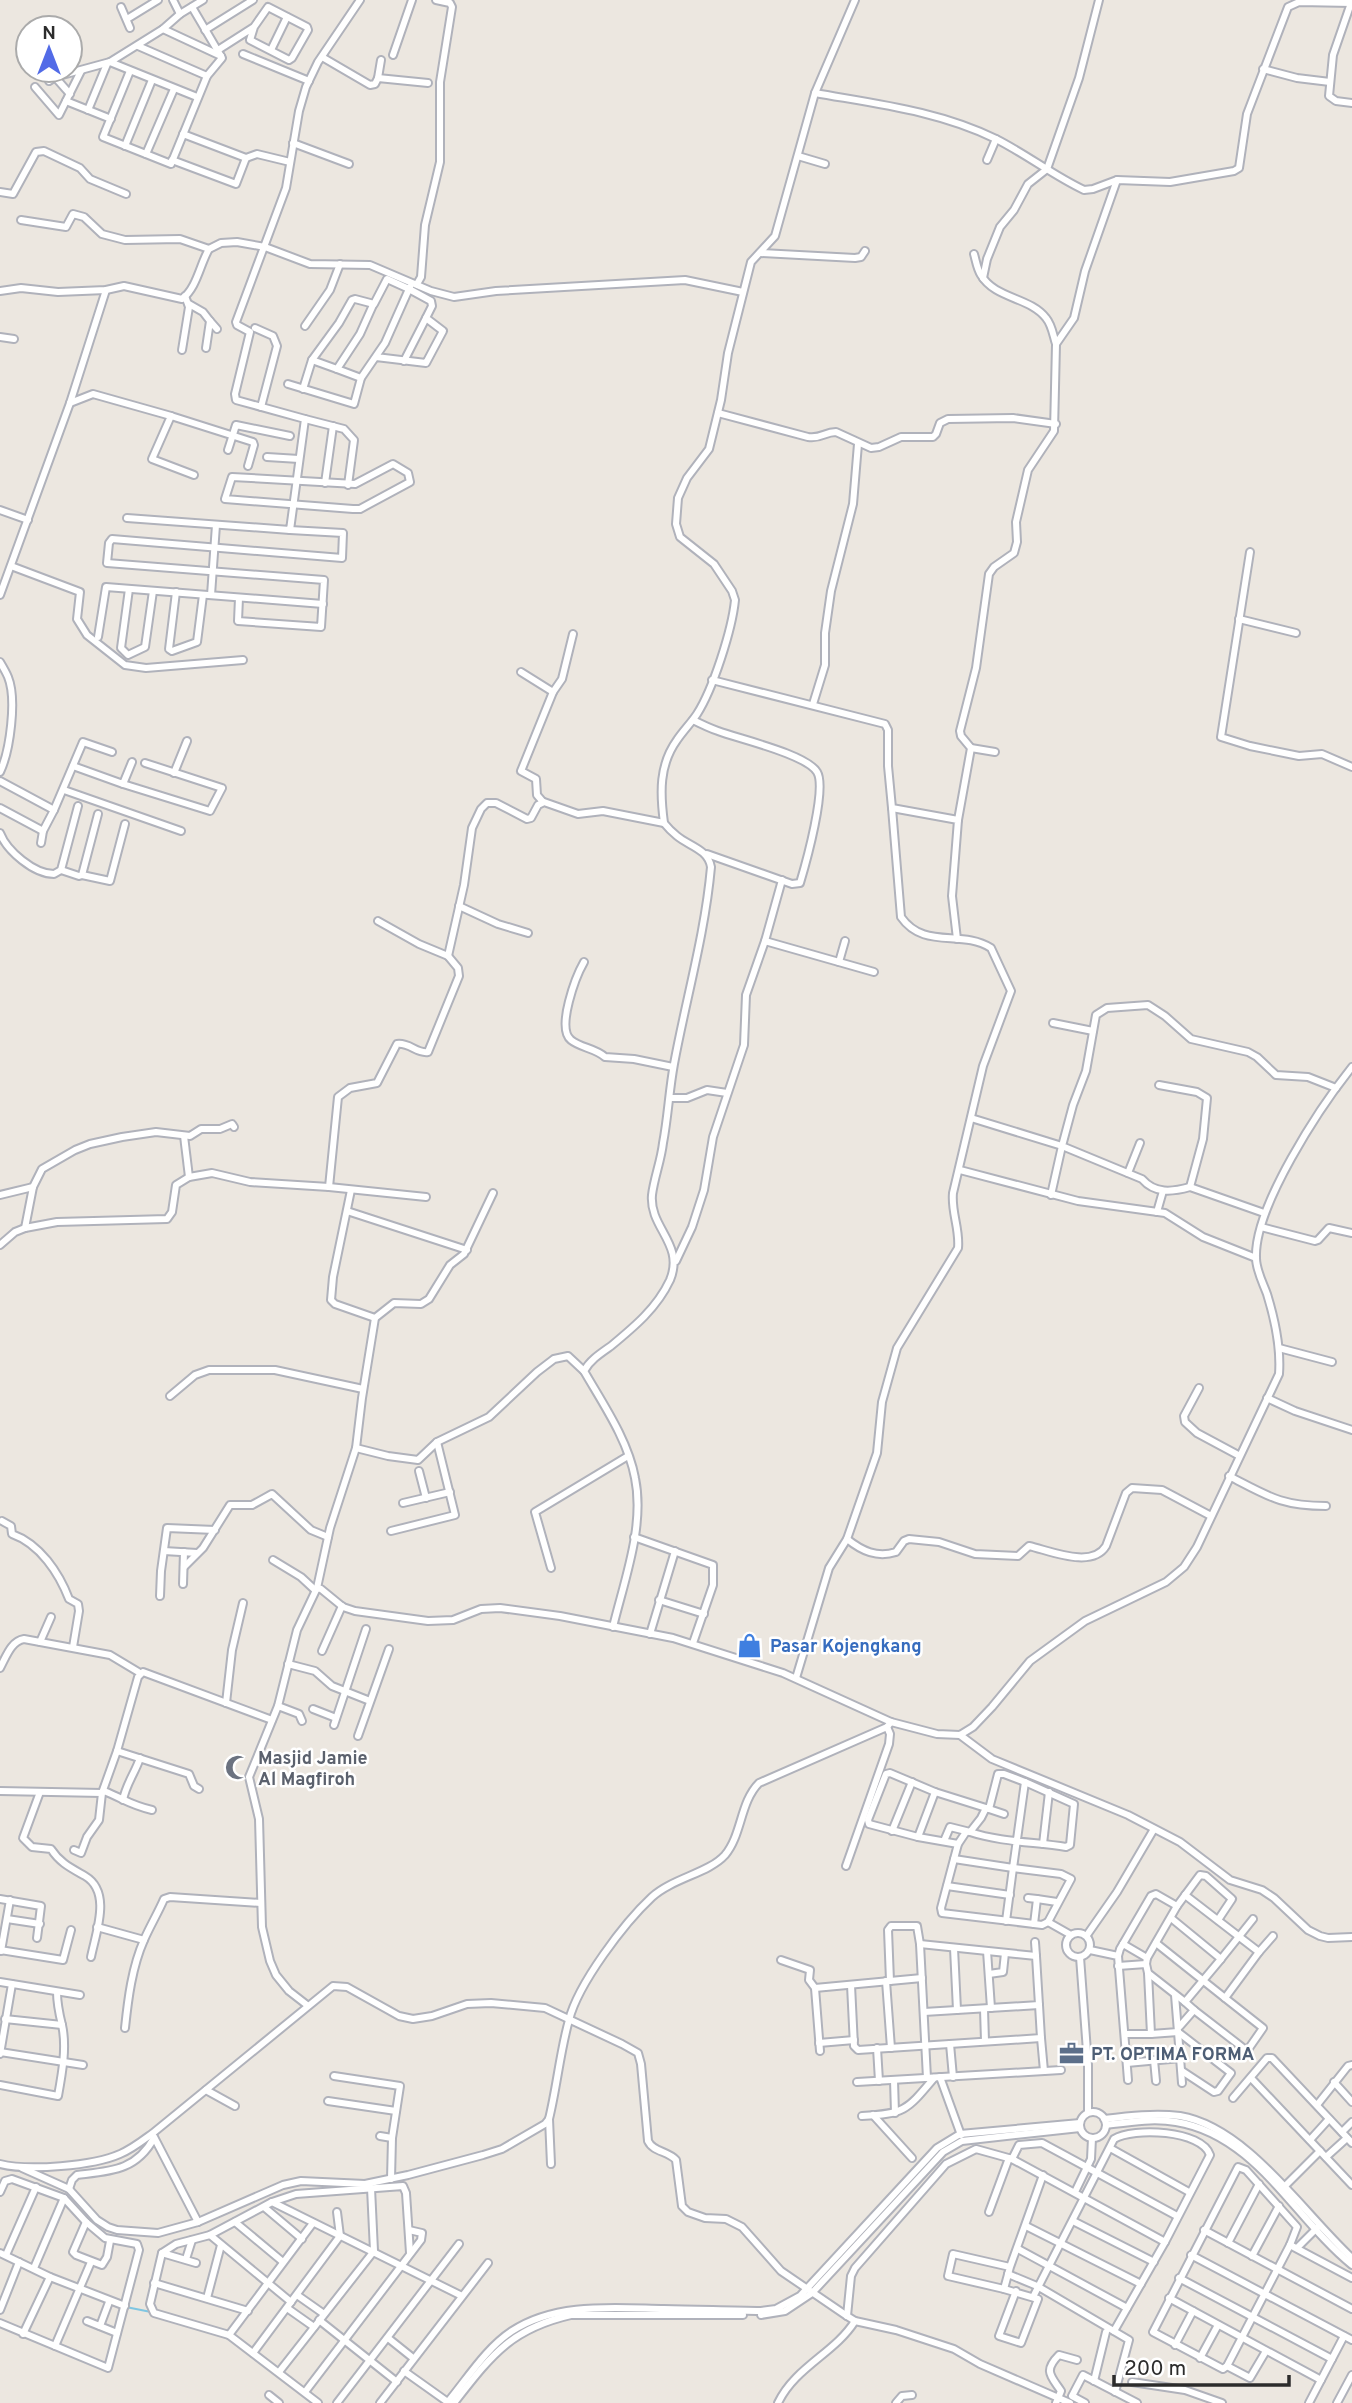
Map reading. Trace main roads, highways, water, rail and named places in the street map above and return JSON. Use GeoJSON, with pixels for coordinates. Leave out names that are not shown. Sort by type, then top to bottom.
{"type":"FeatureCollection","features":[{"type":"Feature","properties":{"kind":"waterway"},"geometry":{"type":"LineString","coordinates":[[126,2307],[151,2312]]}},
{"type":"Feature","properties":{"kind":"place","name":"Pasar Kojengkang"},"geometry":{"type":"Point","coordinates":[750,1646]}},
{"type":"Feature","properties":{"kind":"place","name":"Masjid Jamie Al Magfiroh"},"geometry":{"type":"Point","coordinates":[238,1768]}},
{"type":"Feature","properties":{"kind":"place","name":"PT. OPTIMA FORMA"},"geometry":{"type":"Point","coordinates":[1071,2054]}}]}
